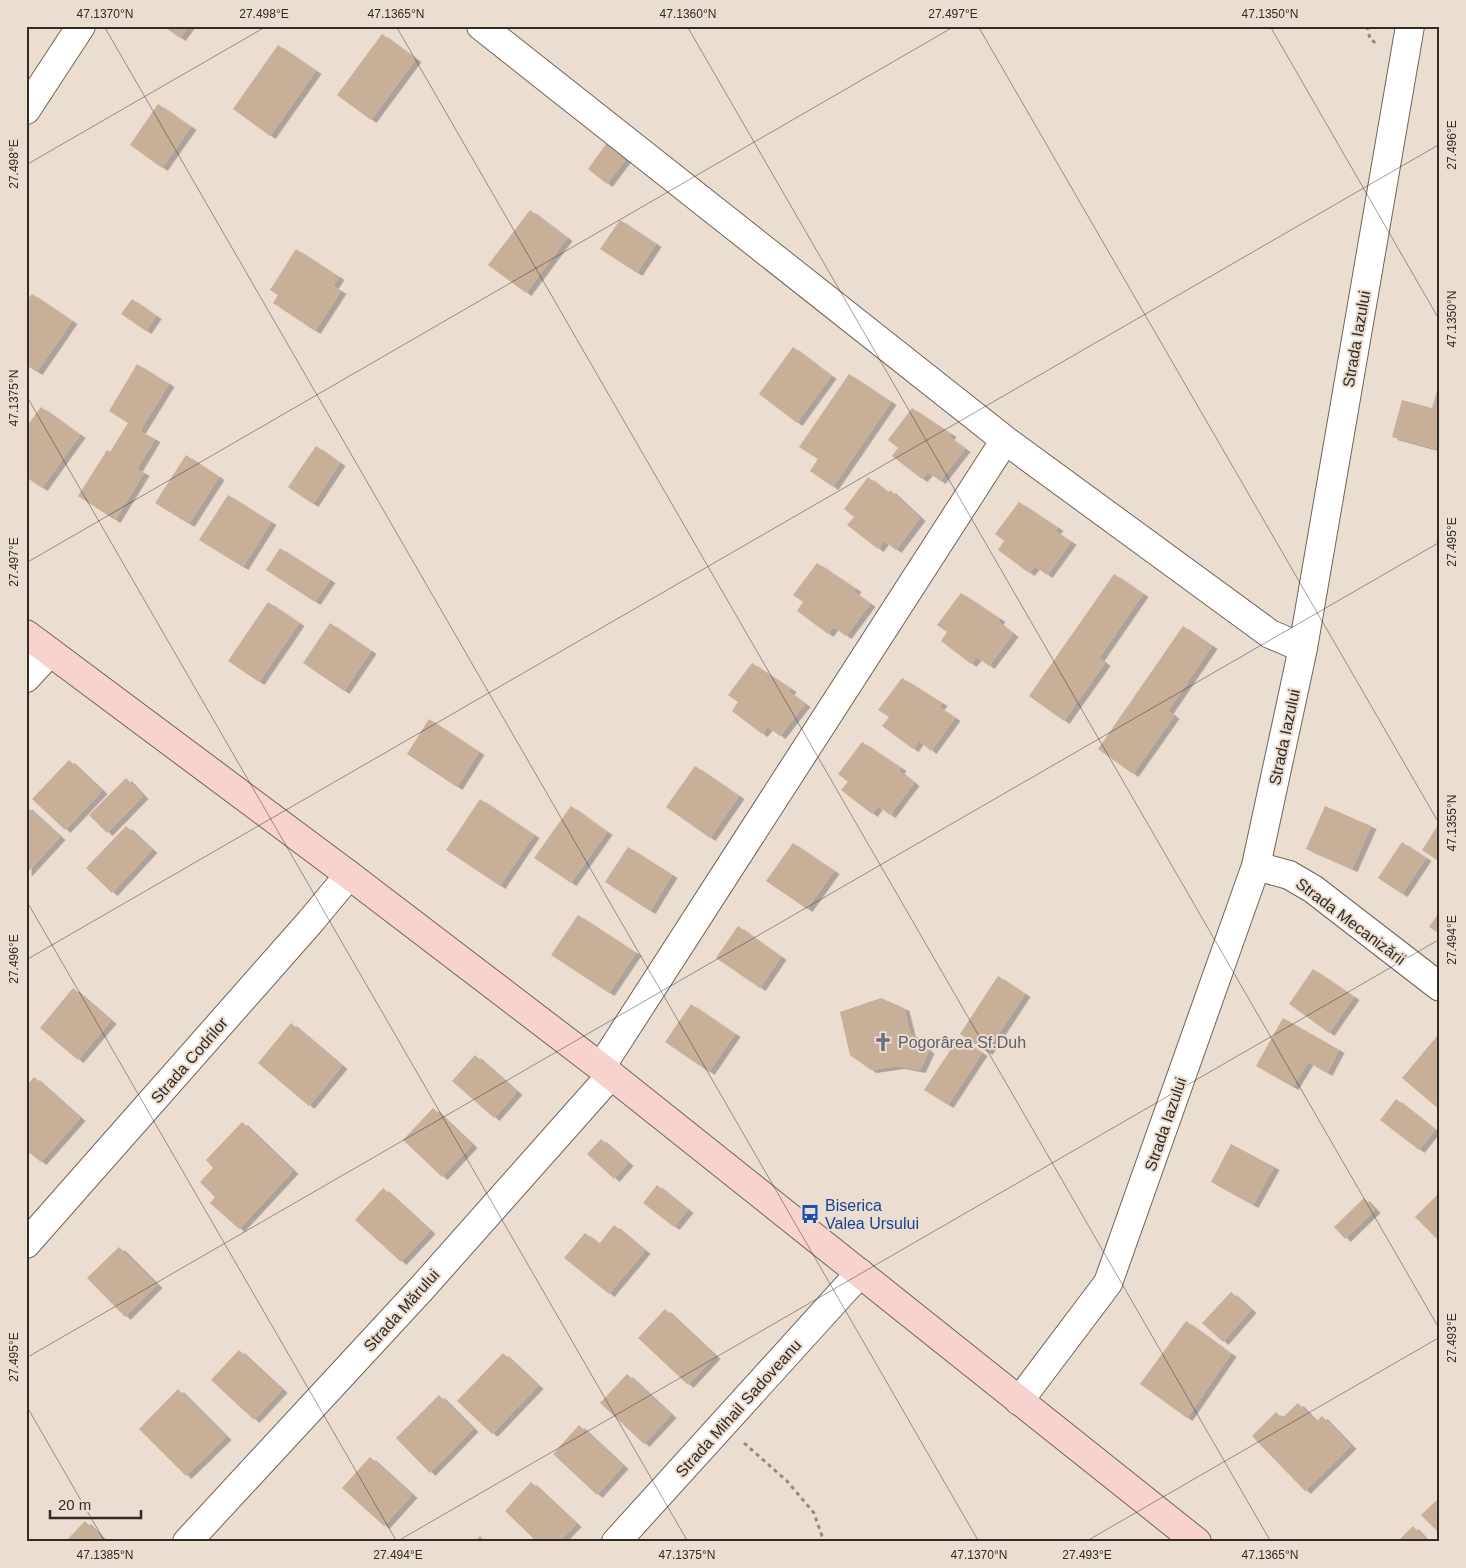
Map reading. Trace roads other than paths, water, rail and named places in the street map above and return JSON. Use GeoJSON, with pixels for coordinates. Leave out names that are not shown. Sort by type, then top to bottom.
{"type":"FeatureCollection","features":[{"type":"Feature","properties":{"kind":"main road"},"geometry":{"type":"LineString","coordinates":[[26,634],[349,875],[606,1071],[1197,1542]]}},
{"type":"Feature","properties":{"kind":"street"},"geometry":{"type":"LineString","coordinates":[[26,110],[81,26]]}},
{"type":"Feature","properties":{"kind":"street"},"geometry":{"type":"LineString","coordinates":[[481,26],[1005,440],[1270,634],[1303,648]]}},
{"type":"Feature","properties":{"kind":"street","name":"Strada Iazului"},"geometry":{"type":"LineString","coordinates":[[1019,1401],[1108,1282],[1256,866],[1303,648],[1410,26]]}},
{"type":"Feature","properties":{"kind":"street","name":"Strada Mărului"},"geometry":{"type":"LineString","coordinates":[[187,1542],[422,1288],[606,1071],[1005,440]]}},
{"type":"Feature","properties":{"kind":"street"},"geometry":{"type":"LineString","coordinates":[[26,678],[50,652]]}},
{"type":"Feature","properties":{"kind":"street","name":"Strada Mecanizării"},"geometry":{"type":"LineString","coordinates":[[1256,866],[1289,875],[1313,889],[1440,987]]}},
{"type":"Feature","properties":{"kind":"street","name":"Strada Codrilor"},"geometry":{"type":"LineString","coordinates":[[26,1244],[310,922],[349,875]]}},
{"type":"Feature","properties":{"kind":"street","name":"Strada Mihail Sadoveanu"},"geometry":{"type":"LineString","coordinates":[[616,1542],[860,1273]]}},
{"type":"Feature","properties":{"kind":"place","name":"Pogorârea Sf.Duh"},"geometry":{"type":"Point","coordinates":[883,1042]}},
{"type":"Feature","properties":{"kind":"place","name":"Biserica Valea Ursului"},"geometry":{"type":"Point","coordinates":[810,1214]}}]}
